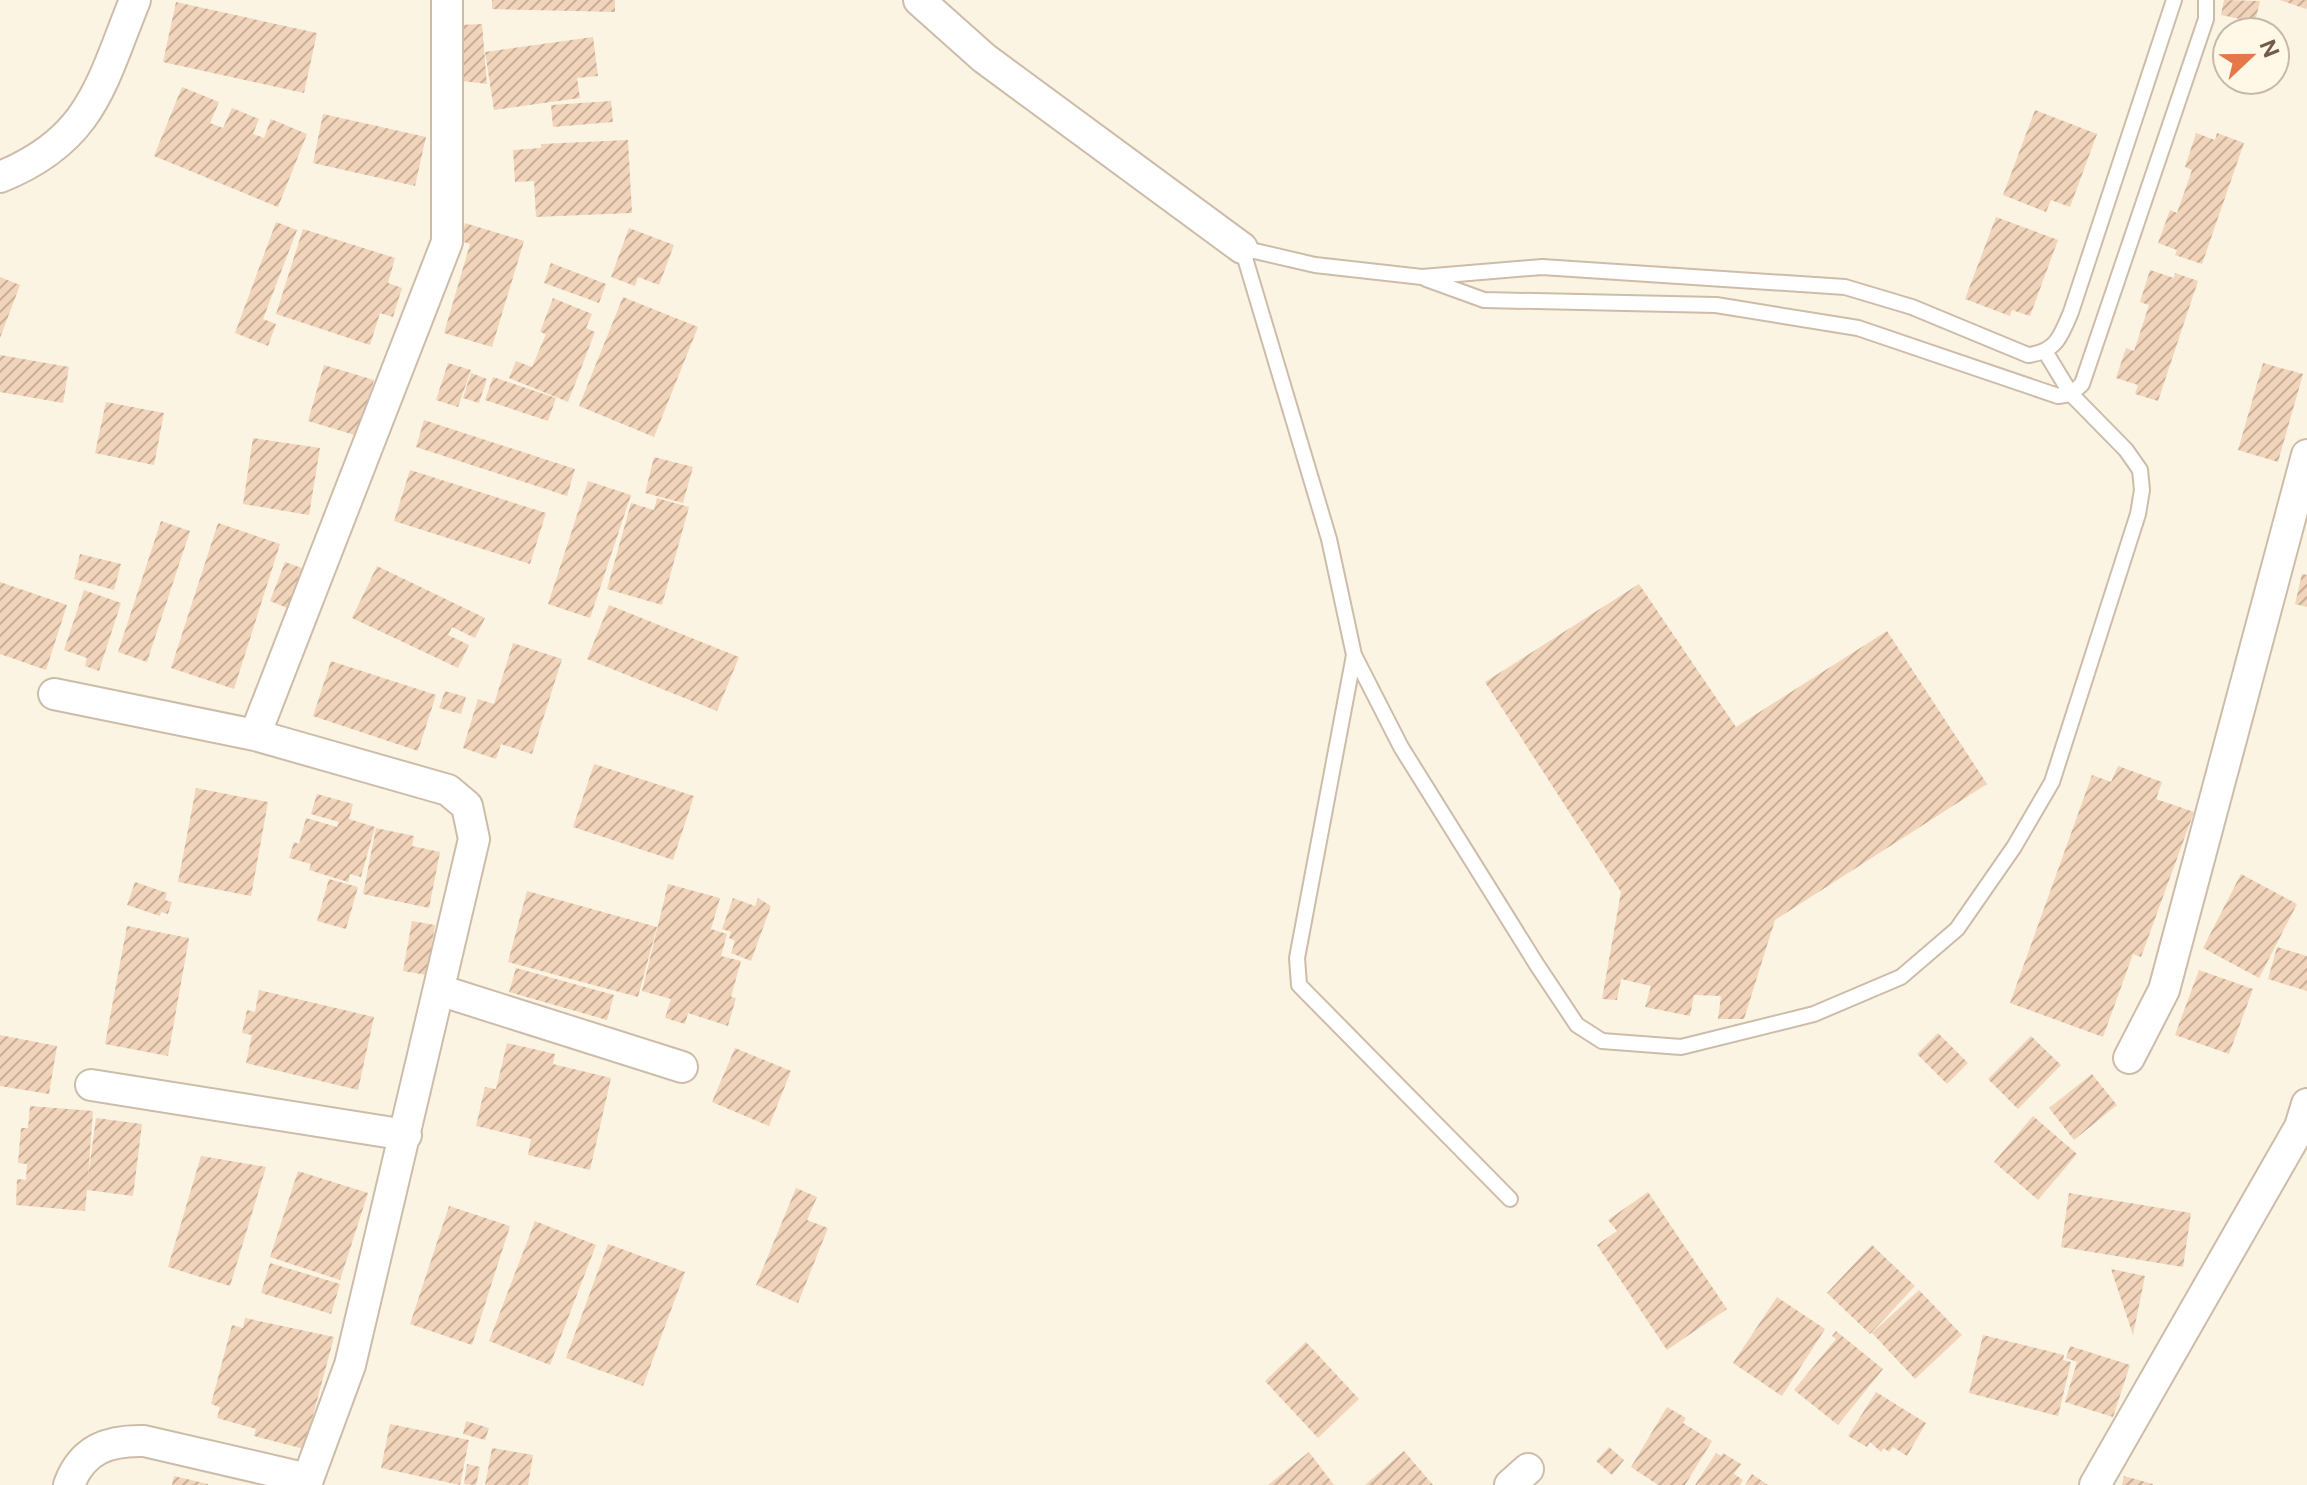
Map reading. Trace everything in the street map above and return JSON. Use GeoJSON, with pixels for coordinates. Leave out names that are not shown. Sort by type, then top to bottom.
{"type":"FeatureCollection","features":[{"type":"Feature","properties":{"kind":"street"},"geometry":{"type":"LineString","coordinates":[[0,177],[25,167],[55,147],[84,119],[135,0]]}},
{"type":"Feature","properties":{"kind":"street"},"geometry":{"type":"LineString","coordinates":[[255,735],[447,242],[447,0]]}},
{"type":"Feature","properties":{"kind":"street"},"geometry":{"type":"LineString","coordinates":[[919,0],[984,58],[1242,248]]}},
{"type":"Feature","properties":{"kind":"street"},"geometry":{"type":"LineString","coordinates":[[2129,1058],[2164,990],[2307,455]]}},
{"type":"Feature","properties":{"kind":"street"},"geometry":{"type":"LineString","coordinates":[[54,694],[255,735],[448,790],[467,806],[474,839],[350,1365],[308,1479],[144,1441],[118,1440],[93,1450],[69,1485]]}},
{"type":"Feature","properties":{"kind":"street"},"geometry":{"type":"LineString","coordinates":[[439,990],[682,1067]]}},
{"type":"Feature","properties":{"kind":"street"},"geometry":{"type":"LineString","coordinates":[[91,1085],[406,1135]]}},
{"type":"Feature","properties":{"kind":"street"},"geometry":{"type":"LineString","coordinates":[[2095,1485],[2305,1120]]}},
{"type":"Feature","properties":{"kind":"lane"},"geometry":{"type":"LineString","coordinates":[[2046,353],[2071,394],[2126,450],[2140,470],[2142,490],[2138,514],[2052,782],[2014,847],[1957,929],[1901,977],[1814,1014],[1681,1047],[1602,1041],[1577,1025],[1401,747],[1354,655],[1329,539],[1242,248],[1315,265],[1422,277],[1542,267],[1845,287],[1912,307],[2028,355],[2046,353],[2059,342],[2071,312],[2174,0]]}},
{"type":"Feature","properties":{"kind":"lane"},"geometry":{"type":"LineString","coordinates":[[1422,277],[1484,300],[1716,305],[1858,328],[2058,396],[2071,394],[2082,384],[2206,19],[2206,0]]}},
{"type":"Feature","properties":{"kind":"lane"},"geometry":{"type":"LineString","coordinates":[[1354,655],[1297,958],[1299,985],[1510,1199]]}},
{"type":"Feature","properties":{"kind":"building"},"geometry":{"type":"Polygon","coordinates":[[[492,0],[615,0],[615,12],[492,9],[492,0]]]}},
{"type":"Feature","properties":{"kind":"building"},"geometry":{"type":"Polygon","coordinates":[[[2224,0],[2260,1],[2256,16],[2221,15],[2224,0]]]}},
{"type":"Feature","properties":{"kind":"building"},"geometry":{"type":"Polygon","coordinates":[[[2280,0],[2307,0],[2307,7],[2306,9],[2280,0]]]}},
{"type":"Feature","properties":{"kind":"building"},"geometry":{"type":"Polygon","coordinates":[[[176,2],[317,33],[304,93],[163,62],[176,2]]]}},
{"type":"Feature","properties":{"kind":"building"},"geometry":{"type":"Polygon","coordinates":[[[482,24],[487,84],[463,81],[459,25],[482,24]]]}},
{"type":"Feature","properties":{"kind":"building"},"geometry":{"type":"Polygon","coordinates":[[[593,37],[598,76],[577,78],[580,98],[494,110],[485,52],[593,37]]]}},
{"type":"Feature","properties":{"kind":"building"},"geometry":{"type":"Polygon","coordinates":[[[182,87],[219,102],[210,123],[223,128],[232,108],[259,119],[253,134],[264,138],[271,119],[307,134],[278,207],[154,156],[182,87]]]}},
{"type":"Feature","properties":{"kind":"building"},"geometry":{"type":"Polygon","coordinates":[[[611,101],[613,122],[553,127],[551,105],[611,101]]]}},
{"type":"Feature","properties":{"kind":"building"},"geometry":{"type":"Polygon","coordinates":[[[2035,110],[2097,134],[2070,207],[2051,200],[2046,212],[2003,195],[2035,110]]]}},
{"type":"Feature","properties":{"kind":"building"},"geometry":{"type":"Polygon","coordinates":[[[323,114],[426,137],[415,186],[313,163],[323,114]]]}},
{"type":"Feature","properties":{"kind":"building"},"geometry":{"type":"Polygon","coordinates":[[[2196,133],[2215,140],[2217,133],[2244,143],[2202,264],[2175,255],[2177,250],[2158,243],[2170,210],[2177,213],[2192,170],[2185,167],[2196,133]]]}},
{"type":"Feature","properties":{"kind":"building"},"geometry":{"type":"Polygon","coordinates":[[[628,140],[632,213],[536,217],[534,181],[515,182],[513,150],[541,148],[541,144],[628,140]]]}},
{"type":"Feature","properties":{"kind":"building"},"geometry":{"type":"Polygon","coordinates":[[[1996,217],[2058,240],[2030,316],[2012,310],[2010,316],[1965,299],[1996,217]]]}},
{"type":"Feature","properties":{"kind":"building"},"geometry":{"type":"Polygon","coordinates":[[[276,222],[297,230],[263,319],[276,324],[268,346],[235,333],[276,222]]]}},
{"type":"Feature","properties":{"kind":"building"},"geometry":{"type":"Polygon","coordinates":[[[465,223],[524,241],[492,347],[444,333],[470,244],[461,241],[465,223]]]}},
{"type":"Feature","properties":{"kind":"building"},"geometry":{"type":"Polygon","coordinates":[[[629,228],[674,245],[659,285],[638,277],[635,286],[611,277],[629,228]]]}},
{"type":"Feature","properties":{"kind":"building"},"geometry":{"type":"Polygon","coordinates":[[[303,229],[395,258],[388,283],[402,288],[393,317],[380,313],[370,345],[276,314],[303,229]]]}},
{"type":"Feature","properties":{"kind":"building"},"geometry":{"type":"Polygon","coordinates":[[[551,263],[606,284],[599,303],[544,283],[551,263]]]}},
{"type":"Feature","properties":{"kind":"building"},"geometry":{"type":"Polygon","coordinates":[[[2150,270],[2174,278],[2175,273],[2198,281],[2158,401],[2135,394],[2138,385],[2116,378],[2126,348],[2134,351],[2149,305],[2140,302],[2150,270]]]}},
{"type":"Feature","properties":{"kind":"building"},"geometry":{"type":"Polygon","coordinates":[[[0,277],[20,285],[0,338],[0,277]]]}},
{"type":"Feature","properties":{"kind":"building"},"geometry":{"type":"Polygon","coordinates":[[[623,297],[698,327],[654,437],[579,406],[623,297]]]}},
{"type":"Feature","properties":{"kind":"building"},"geometry":{"type":"Polygon","coordinates":[[[553,298],[592,314],[586,328],[595,332],[568,402],[509,378],[516,361],[532,367],[546,334],[540,332],[553,298]]]}},
{"type":"Feature","properties":{"kind":"building"},"geometry":{"type":"Polygon","coordinates":[[[0,355],[69,367],[63,403],[0,392],[0,355]]]}},
{"type":"Feature","properties":{"kind":"building"},"geometry":{"type":"Polygon","coordinates":[[[448,363],[471,370],[458,407],[436,400],[448,363]]]}},
{"type":"Feature","properties":{"kind":"building"},"geometry":{"type":"Polygon","coordinates":[[[2263,363],[2303,374],[2278,462],[2238,450],[2263,363]]]}},
{"type":"Feature","properties":{"kind":"building"},"geometry":{"type":"Polygon","coordinates":[[[324,365],[374,380],[358,436],[308,421],[324,365]]]}},
{"type":"Feature","properties":{"kind":"building"},"geometry":{"type":"Polygon","coordinates":[[[471,373],[487,379],[479,403],[463,398],[471,373]]]}},
{"type":"Feature","properties":{"kind":"building"},"geometry":{"type":"Polygon","coordinates":[[[493,377],[556,398],[548,421],[485,400],[493,377]]]}},
{"type":"Feature","properties":{"kind":"building"},"geometry":{"type":"Polygon","coordinates":[[[106,402],[164,413],[154,465],[95,453],[106,402]]]}},
{"type":"Feature","properties":{"kind":"building"},"geometry":{"type":"Polygon","coordinates":[[[424,420],[575,469],[567,496],[416,447],[424,420]]]}},
{"type":"Feature","properties":{"kind":"building"},"geometry":{"type":"Polygon","coordinates":[[[253,438],[320,448],[309,515],[243,504],[253,438]]]}},
{"type":"Feature","properties":{"kind":"building"},"geometry":{"type":"Polygon","coordinates":[[[654,457],[693,467],[683,503],[645,493],[654,457]]]}},
{"type":"Feature","properties":{"kind":"building"},"geometry":{"type":"Polygon","coordinates":[[[410,470],[546,513],[530,564],[394,521],[410,470]]]}},
{"type":"Feature","properties":{"kind":"building"},"geometry":{"type":"Polygon","coordinates":[[[588,481],[631,495],[590,618],[548,604],[588,481]]]}},
{"type":"Feature","properties":{"kind":"building"},"geometry":{"type":"Polygon","coordinates":[[[657,498],[689,507],[662,605],[607,589],[631,503],[654,510],[657,498]]]}},
{"type":"Feature","properties":{"kind":"building"},"geometry":{"type":"Polygon","coordinates":[[[161,521],[190,531],[147,662],[118,652],[161,521]]]}},
{"type":"Feature","properties":{"kind":"building"},"geometry":{"type":"Polygon","coordinates":[[[218,523],[280,544],[234,689],[171,668],[218,523]]]}},
{"type":"Feature","properties":{"kind":"building"},"geometry":{"type":"Polygon","coordinates":[[[80,554],[121,564],[114,590],[74,579],[80,554]]]}},
{"type":"Feature","properties":{"kind":"building"},"geometry":{"type":"Polygon","coordinates":[[[285,562],[310,571],[295,611],[270,601],[285,562]]]}},
{"type":"Feature","properties":{"kind":"building"},"geometry":{"type":"Polygon","coordinates":[[[377,566],[485,618],[475,638],[452,627],[448,635],[469,645],[458,668],[352,618],[377,566]]]}},
{"type":"Feature","properties":{"kind":"building"},"geometry":{"type":"Polygon","coordinates":[[[2302,574],[2307,575],[2307,607],[2295,604],[2302,574]]]}},
{"type":"Feature","properties":{"kind":"building"},"geometry":{"type":"Polygon","coordinates":[[[0,582],[67,605],[46,670],[0,654],[0,582]]]}},
{"type":"Feature","properties":{"kind":"building"},"geometry":{"type":"Polygon","coordinates":[[[1639,584],[1736,727],[1887,631],[1987,784],[1775,920],[1744,1019],[1718,1019],[1721,996],[1694,995],[1690,1016],[1645,1007],[1651,986],[1621,979],[1617,1000],[1602,999],[1621,892],[1485,682],[1639,584]]]}},
{"type":"Feature","properties":{"kind":"building"},"geometry":{"type":"Polygon","coordinates":[[[84,590],[121,603],[99,671],[85,666],[87,658],[64,650],[84,590]]]}},
{"type":"Feature","properties":{"kind":"building"},"geometry":{"type":"Polygon","coordinates":[[[609,605],[739,657],[717,711],[587,659],[609,605]]]}},
{"type":"Feature","properties":{"kind":"building"},"geometry":{"type":"Polygon","coordinates":[[[513,643],[562,659],[532,754],[501,744],[496,759],[463,748],[478,699],[494,704],[513,643]]]}},
{"type":"Feature","properties":{"kind":"building"},"geometry":{"type":"Polygon","coordinates":[[[331,661],[436,695],[418,751],[313,716],[331,661]]]}},
{"type":"Feature","properties":{"kind":"building"},"geometry":{"type":"Polygon","coordinates":[[[445,691],[466,697],[461,714],[439,708],[445,691]]]}},
{"type":"Feature","properties":{"kind":"building"},"geometry":{"type":"Polygon","coordinates":[[[594,764],[694,796],[673,860],[573,827],[594,764]]]}},
{"type":"Feature","properties":{"kind":"building"},"geometry":{"type":"Polygon","coordinates":[[[2118,766],[2162,782],[2156,799],[2194,812],[2141,957],[2133,954],[2103,1037],[2010,1003],[2092,775],[2111,782],[2118,766]]]}},
{"type":"Feature","properties":{"kind":"building"},"geometry":{"type":"Polygon","coordinates":[[[196,788],[268,802],[251,896],[178,882],[196,788]]]}},
{"type":"Feature","properties":{"kind":"building"},"geometry":{"type":"Polygon","coordinates":[[[317,794],[353,804],[349,819],[375,827],[361,877],[350,874],[348,882],[309,870],[311,864],[289,858],[294,842],[299,844],[306,818],[337,827],[339,822],[311,814],[317,794]]]}},
{"type":"Feature","properties":{"kind":"building"},"geometry":{"type":"Polygon","coordinates":[[[376,828],[414,836],[412,846],[440,852],[429,908],[363,894],[376,828]]]}},
{"type":"Feature","properties":{"kind":"building"},"geometry":{"type":"Polygon","coordinates":[[[2241,874],[2297,904],[2259,978],[2203,948],[2241,874]]]}},
{"type":"Feature","properties":{"kind":"building"},"geometry":{"type":"Polygon","coordinates":[[[329,879],[358,887],[346,929],[317,921],[329,879]]]}},
{"type":"Feature","properties":{"kind":"building"},"geometry":{"type":"Polygon","coordinates":[[[135,882],[167,893],[165,900],[172,902],[168,914],[161,912],[160,916],[127,905],[135,882]]]}},
{"type":"Feature","properties":{"kind":"building"},"geometry":{"type":"Polygon","coordinates":[[[668,884],[720,898],[711,929],[727,934],[721,956],[741,961],[731,997],[736,998],[728,1026],[688,1013],[685,1024],[665,1018],[671,999],[642,991],[668,884]]]}},
{"type":"Feature","properties":{"kind":"building"},"geometry":{"type":"Polygon","coordinates":[[[527,891],[657,927],[638,997],[508,962],[527,891]]]}},
{"type":"Feature","properties":{"kind":"building"},"geometry":{"type":"Polygon","coordinates":[[[733,898],[755,906],[758,898],[771,906],[751,961],[731,953],[735,941],[729,938],[731,932],[722,929],[733,898]]]}},
{"type":"Feature","properties":{"kind":"building"},"geometry":{"type":"Polygon","coordinates":[[[412,921],[435,925],[427,975],[403,971],[412,921]]]}},
{"type":"Feature","properties":{"kind":"building"},"geometry":{"type":"Polygon","coordinates":[[[127,926],[189,938],[168,1056],[105,1044],[127,926]]]}},
{"type":"Feature","properties":{"kind":"building"},"geometry":{"type":"Polygon","coordinates":[[[2277,947],[2307,956],[2307,991],[2268,979],[2277,947]]]}},
{"type":"Feature","properties":{"kind":"building"},"geometry":{"type":"Polygon","coordinates":[[[516,968],[614,995],[607,1020],[509,992],[516,968]]]}},
{"type":"Feature","properties":{"kind":"building"},"geometry":{"type":"Polygon","coordinates":[[[2199,970],[2253,989],[2229,1054],[2175,1035],[2199,970]]]}},
{"type":"Feature","properties":{"kind":"building"},"geometry":{"type":"Polygon","coordinates":[[[259,990],[374,1017],[358,1090],[246,1063],[252,1035],[242,1033],[247,1010],[255,1012],[259,990]]]}},
{"type":"Feature","properties":{"kind":"building"},"geometry":{"type":"Polygon","coordinates":[[[1938,1033],[1968,1063],[1947,1084],[1917,1054],[1938,1033]]]}},
{"type":"Feature","properties":{"kind":"building"},"geometry":{"type":"Polygon","coordinates":[[[0,1035],[57,1046],[49,1094],[0,1086],[0,1035]]]}},
{"type":"Feature","properties":{"kind":"building"},"geometry":{"type":"Polygon","coordinates":[[[2031,1036],[2061,1065],[2018,1109],[1988,1079],[2031,1036]]]}},
{"type":"Feature","properties":{"kind":"building"},"geometry":{"type":"Polygon","coordinates":[[[507,1043],[555,1054],[553,1064],[611,1078],[590,1170],[528,1155],[531,1139],[476,1126],[485,1087],[496,1089],[507,1043]]]}},
{"type":"Feature","properties":{"kind":"building"},"geometry":{"type":"Polygon","coordinates":[[[735,1048],[791,1071],[769,1126],[712,1102],[735,1048]]]}},
{"type":"Feature","properties":{"kind":"building"},"geometry":{"type":"Polygon","coordinates":[[[2092,1074],[2117,1105],[2074,1140],[2049,1108],[2092,1074]]]}},
{"type":"Feature","properties":{"kind":"building"},"geometry":{"type":"Polygon","coordinates":[[[30,1106],[93,1111],[88,1177],[96,1118],[142,1124],[133,1196],[87,1190],[85,1211],[16,1205],[17,1179],[26,1180],[27,1164],[18,1163],[21,1128],[28,1128],[30,1106]]]}},
{"type":"Feature","properties":{"kind":"building"},"geometry":{"type":"Polygon","coordinates":[[[2033,1116],[2077,1154],[2038,1200],[1994,1162],[2033,1116]]]}},
{"type":"Feature","properties":{"kind":"building"},"geometry":{"type":"Polygon","coordinates":[[[201,1156],[266,1167],[230,1286],[168,1267],[201,1156]]]}},
{"type":"Feature","properties":{"kind":"building"},"geometry":{"type":"Polygon","coordinates":[[[298,1171],[368,1193],[340,1280],[270,1257],[298,1171]]]}},
{"type":"Feature","properties":{"kind":"building"},"geometry":{"type":"Polygon","coordinates":[[[796,1188],[817,1197],[807,1220],[828,1228],[798,1303],[756,1285],[796,1188]]]}},
{"type":"Feature","properties":{"kind":"building"},"geometry":{"type":"Polygon","coordinates":[[[1648,1192],[1727,1309],[1667,1350],[1597,1245],[1617,1231],[1608,1220],[1648,1192]]]}},
{"type":"Feature","properties":{"kind":"building"},"geometry":{"type":"Polygon","coordinates":[[[2069,1193],[2191,1213],[2183,1267],[2061,1247],[2069,1193]]]}},
{"type":"Feature","properties":{"kind":"building"},"geometry":{"type":"Polygon","coordinates":[[[449,1206],[510,1226],[472,1345],[410,1324],[449,1206]]]}},
{"type":"Feature","properties":{"kind":"building"},"geometry":{"type":"Polygon","coordinates":[[[535,1221],[596,1245],[550,1365],[489,1341],[535,1221]]]}},
{"type":"Feature","properties":{"kind":"building"},"geometry":{"type":"Polygon","coordinates":[[[608,1244],[685,1272],[643,1386],[566,1358],[608,1244]]]}},
{"type":"Feature","properties":{"kind":"building"},"geometry":{"type":"Polygon","coordinates":[[[1872,1245],[1915,1286],[1870,1334],[1827,1293],[1872,1245]]]}},
{"type":"Feature","properties":{"kind":"building"},"geometry":{"type":"Polygon","coordinates":[[[270,1263],[340,1284],[331,1314],[261,1293],[270,1263]]]}},
{"type":"Feature","properties":{"kind":"building"},"geometry":{"type":"Polygon","coordinates":[[[2111,1269],[2145,1276],[2133,1335],[2111,1269]]]}},
{"type":"Feature","properties":{"kind":"building"},"geometry":{"type":"Polygon","coordinates":[[[1919,1290],[1962,1335],[1915,1379],[1872,1333],[1919,1290]]]}},
{"type":"Feature","properties":{"kind":"building"},"geometry":{"type":"Polygon","coordinates":[[[1777,1297],[1825,1329],[1782,1396],[1733,1363],[1777,1297]]]}},
{"type":"Feature","properties":{"kind":"building"},"geometry":{"type":"Polygon","coordinates":[[[245,1318],[334,1337],[304,1449],[254,1436],[256,1429],[217,1418],[220,1407],[211,1404],[232,1325],[243,1328],[245,1318]]]}},
{"type":"Feature","properties":{"kind":"building"},"geometry":{"type":"Polygon","coordinates":[[[1836,1331],[1883,1369],[1838,1425],[1794,1390],[1836,1339],[1832,1336],[1836,1331]]]}},
{"type":"Feature","properties":{"kind":"building"},"geometry":{"type":"Polygon","coordinates":[[[1983,1335],[2064,1355],[2063,1360],[2071,1362],[2058,1416],[1969,1393],[1983,1335]]]}},
{"type":"Feature","properties":{"kind":"building"},"geometry":{"type":"Polygon","coordinates":[[[1306,1342],[1359,1399],[1318,1438],[1265,1381],[1306,1342]]]}},
{"type":"Feature","properties":{"kind":"building"},"geometry":{"type":"Polygon","coordinates":[[[2070,1346],[2130,1365],[2113,1417],[2065,1402],[2077,1362],[2066,1358],[2070,1346]]]}},
{"type":"Feature","properties":{"kind":"building"},"geometry":{"type":"Polygon","coordinates":[[[1876,1392],[1926,1423],[1907,1456],[1893,1447],[1889,1452],[1884,1448],[1881,1452],[1870,1442],[1867,1447],[1848,1436],[1876,1392]]]}},
{"type":"Feature","properties":{"kind":"building"},"geometry":{"type":"Polygon","coordinates":[[[1667,1407],[1686,1418],[1683,1423],[1712,1441],[1685,1485],[1658,1485],[1631,1467],[1667,1407]]]}},
{"type":"Feature","properties":{"kind":"building"},"geometry":{"type":"Polygon","coordinates":[[[466,1421],[489,1428],[485,1440],[463,1434],[466,1421]]]}},
{"type":"Feature","properties":{"kind":"building"},"geometry":{"type":"Polygon","coordinates":[[[390,1424],[469,1440],[460,1485],[381,1468],[390,1424]]]}},
{"type":"Feature","properties":{"kind":"building"},"geometry":{"type":"Polygon","coordinates":[[[1609,1447],[1624,1460],[1612,1475],[1596,1461],[1609,1447]]]}},
{"type":"Feature","properties":{"kind":"building"},"geometry":{"type":"Polygon","coordinates":[[[492,1448],[533,1455],[528,1485],[485,1485],[492,1448]]]}},
{"type":"Feature","properties":{"kind":"building"},"geometry":{"type":"Polygon","coordinates":[[[1404,1451],[1433,1485],[1365,1485],[1404,1451]]]}},
{"type":"Feature","properties":{"kind":"building"},"geometry":{"type":"Polygon","coordinates":[[[1309,1452],[1334,1485],[1268,1485],[1309,1452]]]}},
{"type":"Feature","properties":{"kind":"building"},"geometry":{"type":"Polygon","coordinates":[[[1716,1453],[1721,1456],[1723,1453],[1741,1464],[1734,1474],[1743,1480],[1740,1485],[1695,1485],[1716,1453]]]}},
{"type":"Feature","properties":{"kind":"building"},"geometry":{"type":"Polygon","coordinates":[[[467,1464],[480,1467],[476,1485],[464,1484],[467,1464]]]}},
{"type":"Feature","properties":{"kind":"building"},"geometry":{"type":"Polygon","coordinates":[[[1752,1474],[1768,1485],[1745,1485],[1752,1474]]]}},
{"type":"Feature","properties":{"kind":"building"},"geometry":{"type":"Polygon","coordinates":[[[174,1476],[208,1484],[208,1485],[172,1485],[174,1476]]]}},
{"type":"Feature","properties":{"kind":"building"},"geometry":{"type":"Polygon","coordinates":[[[2124,1476],[2153,1484],[2153,1485],[2122,1485],[2124,1476]]]}}]}
